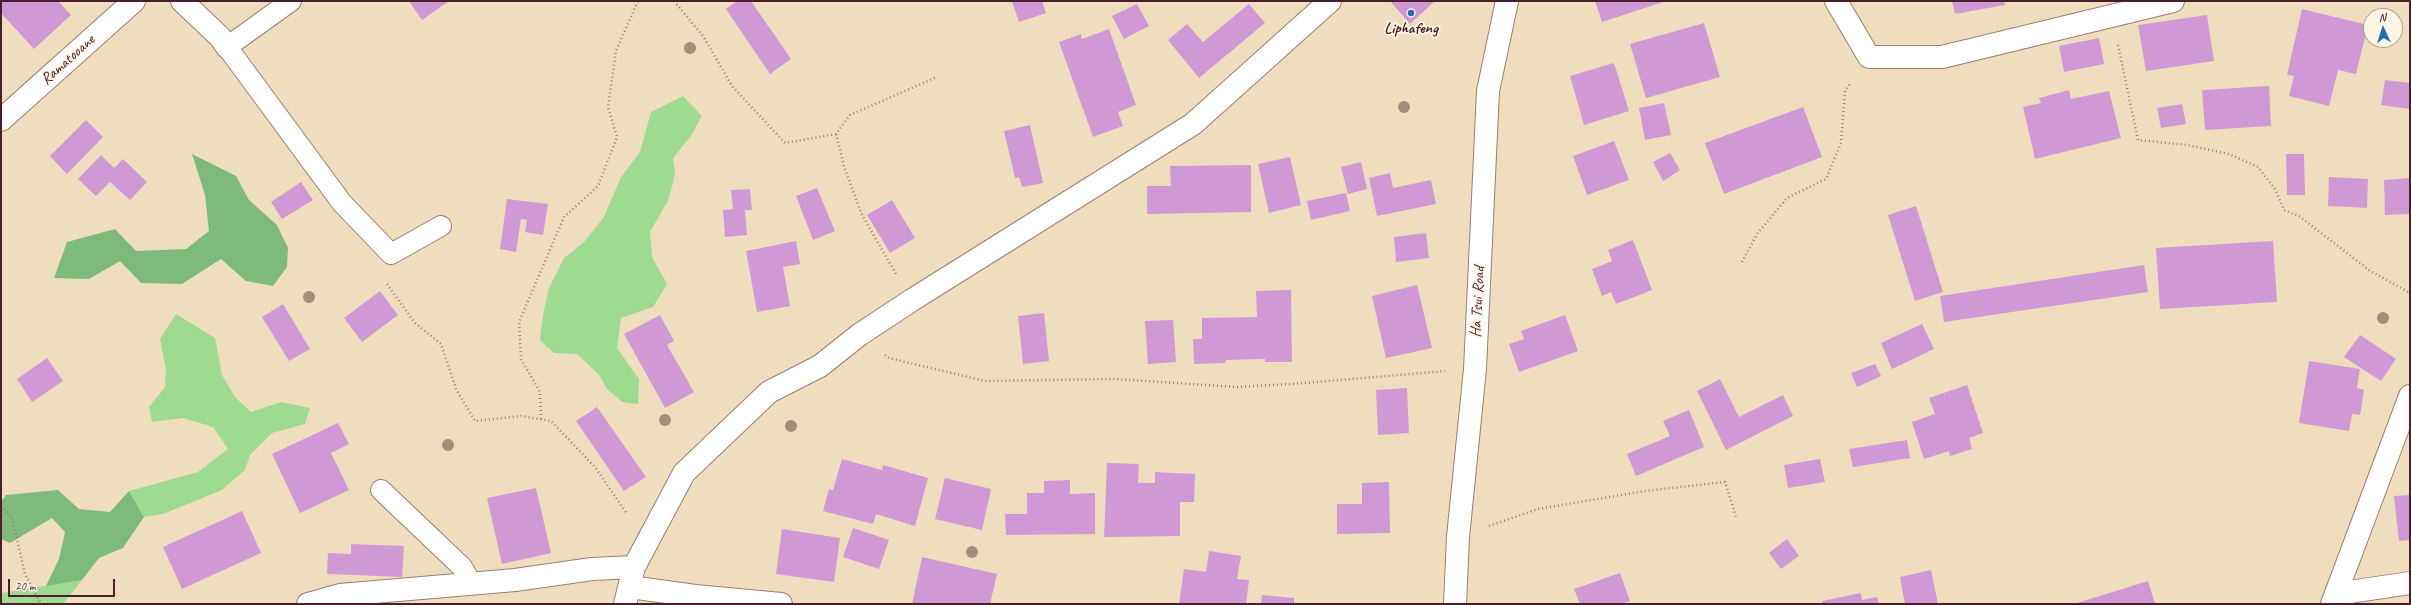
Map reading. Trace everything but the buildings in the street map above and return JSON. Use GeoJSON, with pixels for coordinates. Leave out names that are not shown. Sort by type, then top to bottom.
{"type":"FeatureCollection","features":[{"type":"Feature","properties":{"kind":"street","name":"Ramatooane"},"geometry":{"type":"LineString","coordinates":[[1,120],[134,1]]}},
{"type":"Feature","properties":{"kind":"street"},"geometry":{"type":"LineString","coordinates":[[182,1],[220,37],[227,47]]}},
{"type":"Feature","properties":{"kind":"street"},"geometry":{"type":"LineString","coordinates":[[630,586],[655,526],[684,473],[769,392],[820,366],[859,335],[912,300],[1193,124],[1330,1]]}},
{"type":"Feature","properties":{"kind":"street","name":"Ha Tsui Road"},"geometry":{"type":"LineString","coordinates":[[1455,604],[1458,537],[1475,369],[1488,91],[1507,1]]}},
{"type":"Feature","properties":{"kind":"street"},"geometry":{"type":"LineString","coordinates":[[1836,1],[1869,57],[1942,57],[2173,1]]}},
{"type":"Feature","properties":{"kind":"street"},"geometry":{"type":"LineString","coordinates":[[2334,599],[2410,396]]}},
{"type":"Feature","properties":{"kind":"street"},"geometry":{"type":"LineString","coordinates":[[308,604],[340,595],[515,580],[592,569],[630,586],[695,596],[781,604]]}},
{"type":"Feature","properties":{"kind":"street"},"geometry":{"type":"LineString","coordinates":[[2334,599],[2410,583]]}},
{"type":"Feature","properties":{"kind":"lane"},"geometry":{"type":"LineString","coordinates":[[291,1],[227,47],[342,203],[391,254],[441,226]]}},
{"type":"Feature","properties":{"kind":"lane"},"geometry":{"type":"LineString","coordinates":[[381,490],[462,567],[472,584]]}},
{"type":"Feature","properties":{"kind":"path"},"geometry":{"type":"LineString","coordinates":[[541,419],[540,392],[521,359],[519,322],[564,217],[598,186],[617,137],[608,107],[616,51],[638,1]]}},
{"type":"Feature","properties":{"kind":"path"},"geometry":{"type":"LineString","coordinates":[[674,1],[702,36],[732,86],[784,143],[836,134],[850,116],[937,77]]}},
{"type":"Feature","properties":{"kind":"path"},"geometry":{"type":"LineString","coordinates":[[2112,15],[2138,140],[2187,144],[2229,154],[2258,167],[2275,189],[2284,210],[2299,216],[2369,270],[2410,293]]}},
{"type":"Feature","properties":{"kind":"path"},"geometry":{"type":"LineString","coordinates":[[1742,262],[1757,234],[1786,198],[1826,179],[1841,143],[1845,91],[1869,57]]}},
{"type":"Feature","properties":{"kind":"path"},"geometry":{"type":"LineString","coordinates":[[836,134],[844,166],[861,213],[912,300]]}},
{"type":"Feature","properties":{"kind":"path"},"geometry":{"type":"LineString","coordinates":[[391,254],[381,274],[415,323],[440,344],[456,389],[475,421],[521,416],[551,421],[595,467],[629,516],[655,526]]}},
{"type":"Feature","properties":{"kind":"path"},"geometry":{"type":"LineString","coordinates":[[859,335],[889,358],[985,382],[1114,379],[1237,387],[1475,369]]}},
{"type":"Feature","properties":{"kind":"path"},"geometry":{"type":"LineString","coordinates":[[1458,537],[1538,509],[1645,490],[1725,482],[1736,518]]}},
{"type":"Feature","properties":{"kind":"path"},"geometry":{"type":"LineString","coordinates":[[1,506],[12,518],[25,574],[40,604]]}},
{"type":"Feature","properties":{"kind":"green space"},"geometry":{"type":"Polygon","coordinates":[[[683,96],[702,116],[691,136],[673,158],[675,175],[668,201],[650,232],[652,257],[667,284],[653,307],[621,318],[617,348],[639,379],[638,404],[622,402],[606,388],[600,376],[577,354],[554,353],[540,340],[543,315],[549,288],[564,258],[584,242],[604,217],[621,177],[640,152],[651,112],[683,96]]]}},
{"type":"Feature","properties":{"kind":"green space"},"geometry":{"type":"Polygon","coordinates":[[[192,154],[236,176],[249,200],[277,225],[288,248],[287,267],[273,286],[246,281],[221,259],[182,284],[141,283],[120,261],[89,279],[54,278],[67,242],[115,229],[136,251],[186,249],[209,231],[205,195],[192,154]]]}},
{"type":"Feature","properties":{"kind":"green space"},"geometry":{"type":"Polygon","coordinates":[[[176,314],[215,338],[222,375],[235,397],[251,412],[281,402],[310,408],[305,424],[272,433],[250,455],[245,470],[222,490],[163,514],[144,517],[129,491],[198,472],[228,449],[213,427],[183,418],[152,422],[149,407],[165,387],[166,369],[160,339],[176,314]]]}},
{"type":"Feature","properties":{"kind":"green space"},"geometry":{"type":"Polygon","coordinates":[[[58,490],[79,509],[110,512],[129,491],[144,517],[123,548],[99,558],[82,580],[46,586],[59,559],[65,532],[52,518],[10,543],[1,539],[1,502],[6,495],[58,490]]]}},
{"type":"Feature","properties":{"kind":"green space"},"geometry":{"type":"Polygon","coordinates":[[[82,580],[63,604],[1,604],[1,593],[82,580]]]}},
{"type":"Feature","properties":{"kind":"place","name":"Liphafeng"},"geometry":{"type":"Point","coordinates":[1411,13]}}]}
